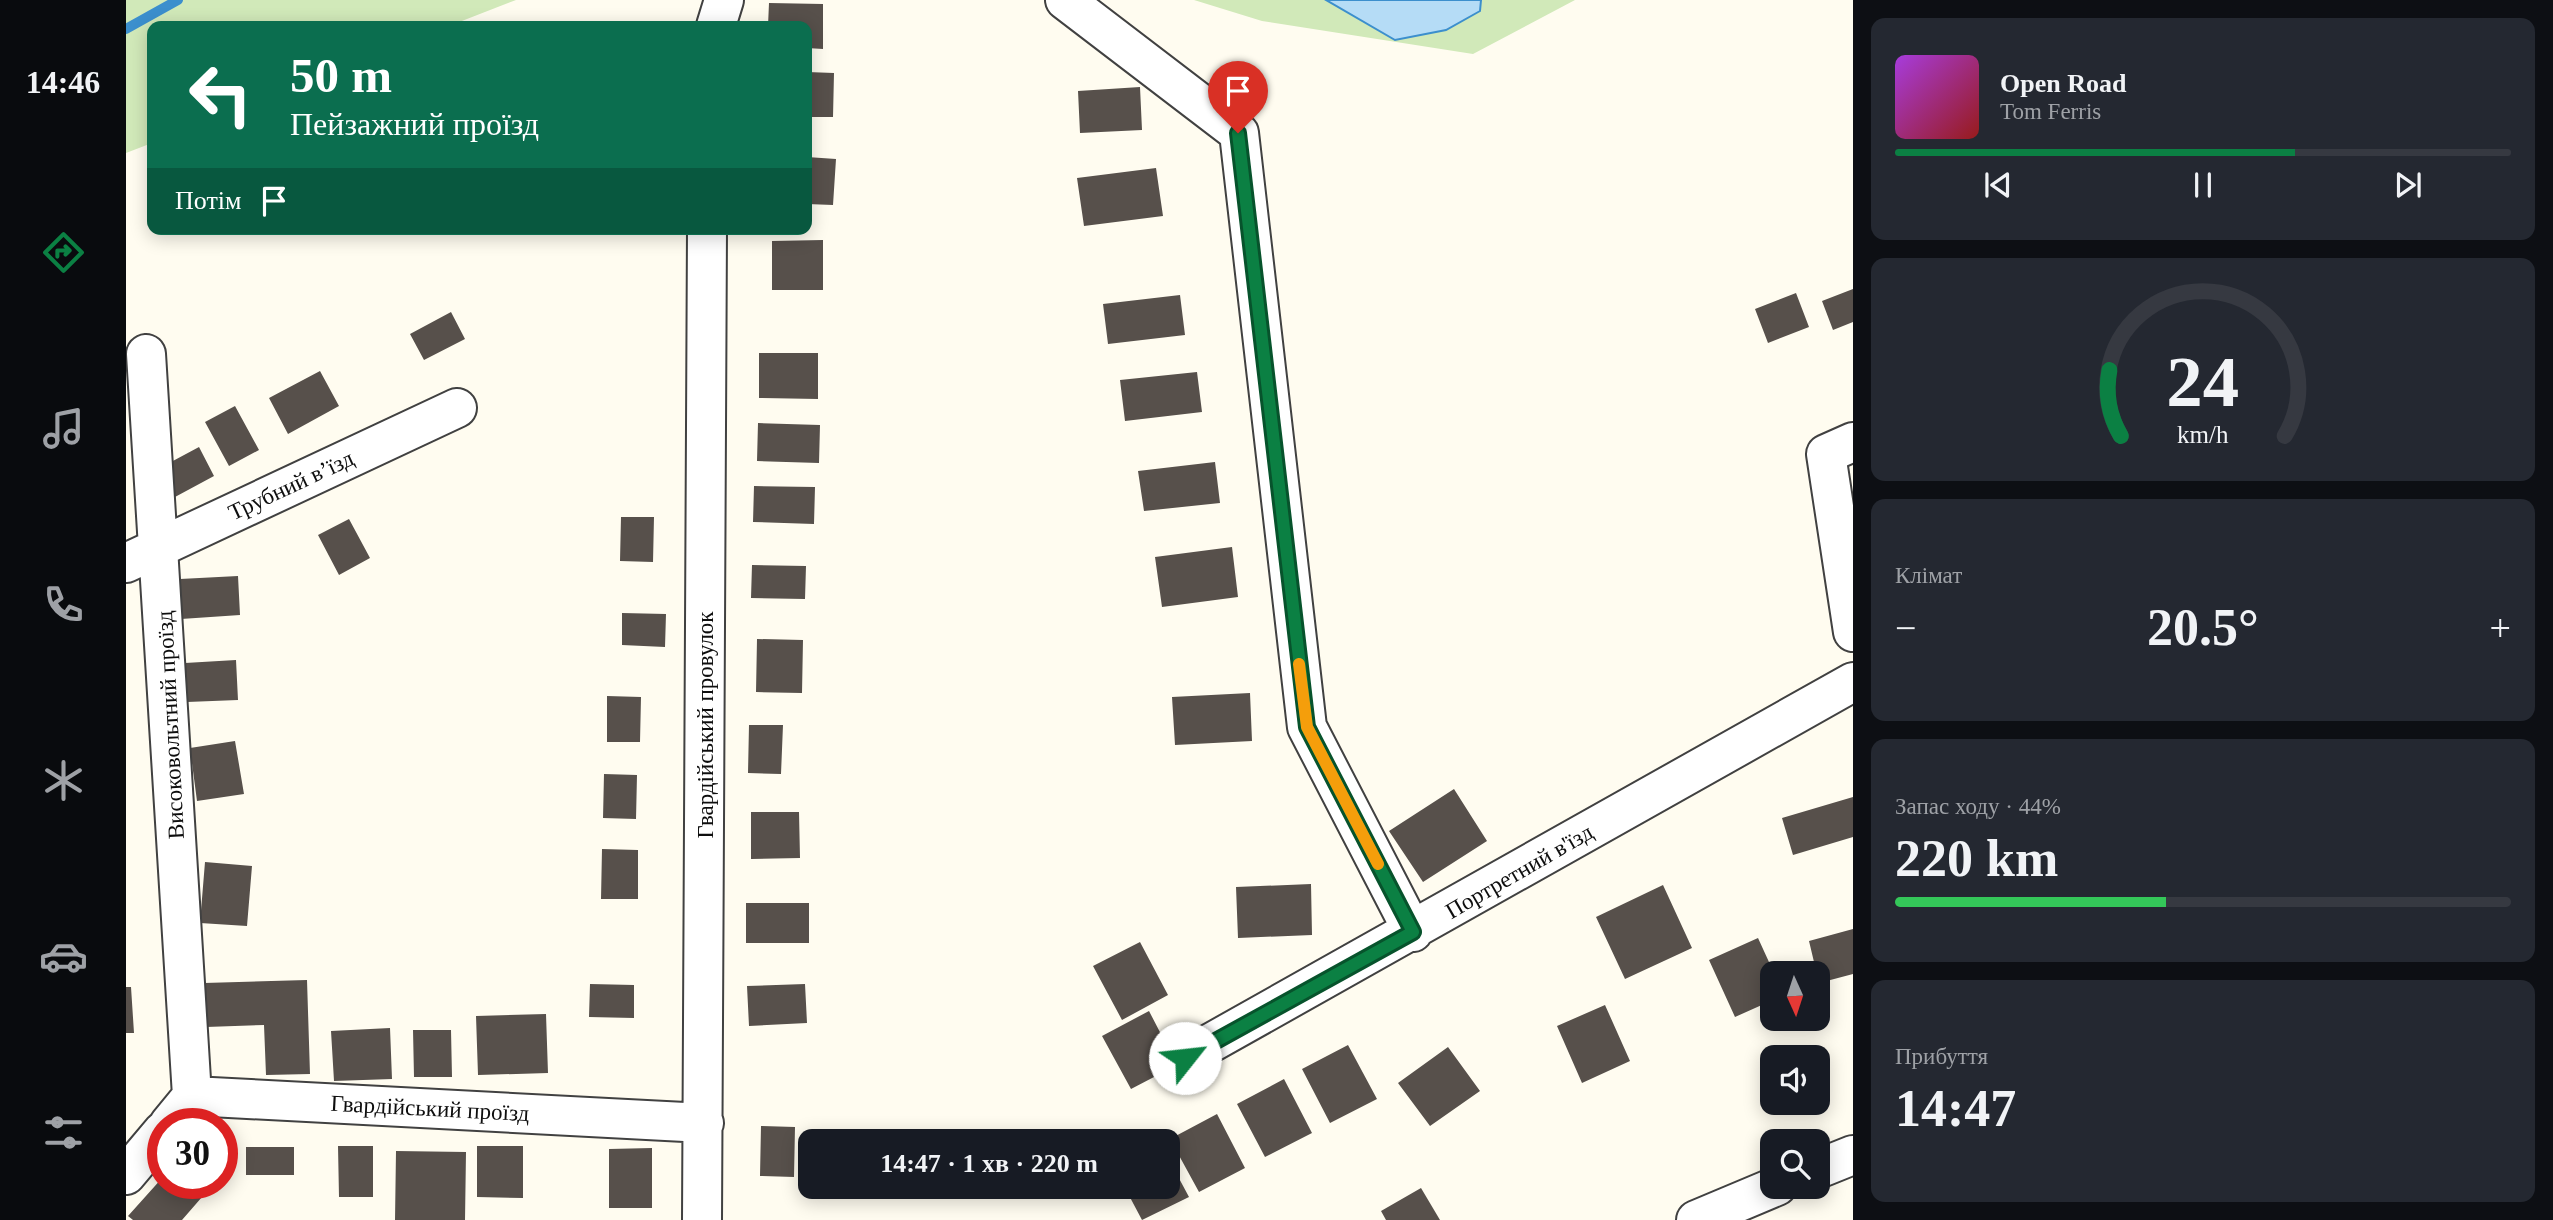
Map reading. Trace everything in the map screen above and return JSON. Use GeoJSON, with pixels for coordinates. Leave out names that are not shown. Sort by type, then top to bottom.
{"type":"FeatureCollection","features":[{"type":"Feature","properties":{"kind":"street"},"geometry":{"type":"LineString","coordinates":[[718,21],[724,0]]}},
{"type":"Feature","properties":{"kind":"street"},"geometry":{"type":"LineString","coordinates":[[1065,0],[1238,133],[1307,727],[1413,932]]}},
{"type":"Feature","properties":{"kind":"street","name":"Гвардійський провулок"},"geometry":{"type":"LineString","coordinates":[[702,1220],[707,235]]}},
{"type":"Feature","properties":{"kind":"street","name":"Високовольтний проїзд"},"geometry":{"type":"LineString","coordinates":[[146,354],[160,546],[181,1108]]}},
{"type":"Feature","properties":{"kind":"street","name":"Трубний в’їзд"},"geometry":{"type":"LineString","coordinates":[[126,563],[457,408]]}},
{"type":"Feature","properties":{"kind":"street"},"geometry":{"type":"LineString","coordinates":[[1853,442],[1826,454],[1853,632]]}},
{"type":"Feature","properties":{"kind":"street","name":"Портретний в'їзд"},"geometry":{"type":"LineString","coordinates":[[1185,1058],[1853,682]]}},
{"type":"Feature","properties":{"kind":"street","name":"Гвардійський проїзд"},"geometry":{"type":"LineString","coordinates":[[238,1111],[704,1123]]}},
{"type":"Feature","properties":{"kind":"street"},"geometry":{"type":"LineString","coordinates":[[126,1175],[147,1150]]}},
{"type":"Feature","properties":{"kind":"street"},"geometry":{"type":"LineString","coordinates":[[1830,1164],[1853,1155]]}},
{"type":"Feature","properties":{"kind":"street"},"geometry":{"type":"LineString","coordinates":[[1696,1220],[1760,1193]]}},
{"type":"Feature","properties":{"kind":"green space"},"geometry":{"type":"Polygon","coordinates":[[[126,0],[516,0],[462,21],[147,21],[147,145],[126,153],[126,0]]]}},
{"type":"Feature","properties":{"kind":"green space"},"geometry":{"type":"Polygon","coordinates":[[[1194,0],[1575,0],[1473,54],[1262,21],[1194,0]]]}},
{"type":"Feature","properties":{"kind":"water"},"geometry":{"type":"Polygon","coordinates":[[[1326,0],[1481,0],[1480,11],[1446,30],[1395,40],[1326,0]]]}},
{"type":"Feature","properties":{"kind":"building"},"geometry":{"type":"Polygon","coordinates":[[[769,3],[823,4],[823,49],[812,48],[812,21],[768,21],[769,3]]]}},
{"type":"Feature","properties":{"kind":"building"},"geometry":{"type":"Polygon","coordinates":[[[812,72],[834,73],[833,117],[812,117],[812,72]]]}},
{"type":"Feature","properties":{"kind":"building"},"geometry":{"type":"Polygon","coordinates":[[[1140,87],[1142,130],[1080,133],[1078,91],[1140,87]]]}},
{"type":"Feature","properties":{"kind":"building"},"geometry":{"type":"Polygon","coordinates":[[[812,157],[836,159],[833,205],[812,204],[812,157]]]}},
{"type":"Feature","properties":{"kind":"building"},"geometry":{"type":"Polygon","coordinates":[[[1156,168],[1163,216],[1084,226],[1077,178],[1156,168]]]}},
{"type":"Feature","properties":{"kind":"building"},"geometry":{"type":"Polygon","coordinates":[[[823,240],[823,290],[772,290],[772,241],[823,240]]]}},
{"type":"Feature","properties":{"kind":"building"},"geometry":{"type":"Polygon","coordinates":[[[1853,289],[1853,322],[1833,330],[1822,301],[1853,289]]]}},
{"type":"Feature","properties":{"kind":"building"},"geometry":{"type":"Polygon","coordinates":[[[1796,293],[1809,327],[1768,343],[1755,309],[1796,293]]]}},
{"type":"Feature","properties":{"kind":"building"},"geometry":{"type":"Polygon","coordinates":[[[1180,295],[1185,335],[1108,344],[1103,304],[1180,295]]]}},
{"type":"Feature","properties":{"kind":"building"},"geometry":{"type":"Polygon","coordinates":[[[451,312],[465,339],[424,360],[410,334],[451,312]]]}},
{"type":"Feature","properties":{"kind":"building"},"geometry":{"type":"Polygon","coordinates":[[[759,353],[818,353],[818,399],[759,398],[759,353]]]}},
{"type":"Feature","properties":{"kind":"building"},"geometry":{"type":"Polygon","coordinates":[[[320,371],[339,406],[288,434],[269,398],[320,371]]]}},
{"type":"Feature","properties":{"kind":"building"},"geometry":{"type":"Polygon","coordinates":[[[1197,372],[1202,412],[1125,421],[1120,380],[1197,372]]]}},
{"type":"Feature","properties":{"kind":"building"},"geometry":{"type":"Polygon","coordinates":[[[235,406],[259,450],[229,466],[205,422],[235,406]]]}},
{"type":"Feature","properties":{"kind":"building"},"geometry":{"type":"Polygon","coordinates":[[[758,423],[820,425],[819,463],[757,461],[758,423]]]}},
{"type":"Feature","properties":{"kind":"building"},"geometry":{"type":"Polygon","coordinates":[[[199,447],[214,476],[175,497],[171,462],[199,447]]]}},
{"type":"Feature","properties":{"kind":"building"},"geometry":{"type":"Polygon","coordinates":[[[1215,462],[1220,503],[1144,511],[1138,471],[1215,462]]]}},
{"type":"Feature","properties":{"kind":"building"},"geometry":{"type":"Polygon","coordinates":[[[754,486],[815,487],[814,524],[753,522],[754,486]]]}},
{"type":"Feature","properties":{"kind":"building"},"geometry":{"type":"Polygon","coordinates":[[[621,517],[654,517],[653,562],[620,561],[621,517]]]}},
{"type":"Feature","properties":{"kind":"building"},"geometry":{"type":"Polygon","coordinates":[[[349,519],[370,558],[339,575],[318,535],[349,519]]]}},
{"type":"Feature","properties":{"kind":"building"},"geometry":{"type":"Polygon","coordinates":[[[1232,547],[1238,597],[1162,607],[1155,557],[1232,547]]]}},
{"type":"Feature","properties":{"kind":"building"},"geometry":{"type":"Polygon","coordinates":[[[752,565],[806,566],[805,599],[751,598],[752,565]]]}},
{"type":"Feature","properties":{"kind":"building"},"geometry":{"type":"Polygon","coordinates":[[[238,576],[240,615],[181,619],[180,579],[238,576]]]}},
{"type":"Feature","properties":{"kind":"building"},"geometry":{"type":"Polygon","coordinates":[[[622,613],[666,614],[665,647],[622,645],[622,613]]]}},
{"type":"Feature","properties":{"kind":"building"},"geometry":{"type":"Polygon","coordinates":[[[757,639],[803,640],[802,693],[756,692],[757,639]]]}},
{"type":"Feature","properties":{"kind":"building"},"geometry":{"type":"Polygon","coordinates":[[[236,660],[238,700],[187,702],[185,663],[236,660]]]}},
{"type":"Feature","properties":{"kind":"building"},"geometry":{"type":"Polygon","coordinates":[[[1250,693],[1252,741],[1175,745],[1172,697],[1250,693]]]}},
{"type":"Feature","properties":{"kind":"building"},"geometry":{"type":"Polygon","coordinates":[[[607,696],[641,697],[640,742],[607,742],[607,696]]]}},
{"type":"Feature","properties":{"kind":"building"},"geometry":{"type":"Polygon","coordinates":[[[749,725],[783,725],[781,774],[748,773],[749,725]]]}},
{"type":"Feature","properties":{"kind":"building"},"geometry":{"type":"Polygon","coordinates":[[[235,741],[244,794],[197,801],[190,748],[235,741]]]}},
{"type":"Feature","properties":{"kind":"building"},"geometry":{"type":"Polygon","coordinates":[[[604,774],[637,775],[636,819],[603,818],[604,774]]]}},
{"type":"Feature","properties":{"kind":"building"},"geometry":{"type":"Polygon","coordinates":[[[1454,789],[1487,841],[1423,882],[1389,831],[1454,789]]]}},
{"type":"Feature","properties":{"kind":"building"},"geometry":{"type":"Polygon","coordinates":[[[1853,797],[1853,837],[1793,855],[1782,818],[1853,797]]]}},
{"type":"Feature","properties":{"kind":"building"},"geometry":{"type":"Polygon","coordinates":[[[751,812],[799,812],[800,858],[751,859],[751,812]]]}},
{"type":"Feature","properties":{"kind":"building"},"geometry":{"type":"Polygon","coordinates":[[[602,849],[638,850],[638,899],[601,899],[602,849]]]}},
{"type":"Feature","properties":{"kind":"building"},"geometry":{"type":"Polygon","coordinates":[[[205,862],[252,866],[247,926],[200,923],[205,862]]]}},
{"type":"Feature","properties":{"kind":"building"},"geometry":{"type":"Polygon","coordinates":[[[1311,884],[1312,935],[1238,938],[1236,887],[1311,884]]]}},
{"type":"Feature","properties":{"kind":"building"},"geometry":{"type":"Polygon","coordinates":[[[1663,885],[1692,948],[1625,979],[1596,917],[1663,885]]]}},
{"type":"Feature","properties":{"kind":"building"},"geometry":{"type":"Polygon","coordinates":[[[746,903],[809,903],[809,943],[746,943],[746,903]]]}},
{"type":"Feature","properties":{"kind":"building"},"geometry":{"type":"Polygon","coordinates":[[[1853,929],[1853,974],[1830,980],[1830,961],[1814,961],[1809,941],[1853,929]]]}},
{"type":"Feature","properties":{"kind":"building"},"geometry":{"type":"Polygon","coordinates":[[[1758,938],[1769,961],[1760,961],[1760,1006],[1735,1017],[1709,960],[1758,938]]]}},
{"type":"Feature","properties":{"kind":"building"},"geometry":{"type":"Polygon","coordinates":[[[1140,942],[1168,995],[1122,1020],[1093,966],[1140,942]]]}},
{"type":"Feature","properties":{"kind":"building"},"geometry":{"type":"Polygon","coordinates":[[[307,980],[310,1074],[266,1075],[264,1025],[206,1027],[204,983],[307,980]]]}},
{"type":"Feature","properties":{"kind":"building"},"geometry":{"type":"Polygon","coordinates":[[[590,984],[634,985],[634,1018],[589,1017],[590,984]]]}},
{"type":"Feature","properties":{"kind":"building"},"geometry":{"type":"Polygon","coordinates":[[[805,984],[807,1023],[749,1026],[747,986],[805,984]]]}},
{"type":"Feature","properties":{"kind":"building"},"geometry":{"type":"Polygon","coordinates":[[[126,987],[131,987],[134,1033],[126,1033],[126,987]]]}},
{"type":"Feature","properties":{"kind":"building"},"geometry":{"type":"Polygon","coordinates":[[[1605,1005],[1630,1061],[1582,1083],[1557,1026],[1605,1005]]]}},
{"type":"Feature","properties":{"kind":"building"},"geometry":{"type":"Polygon","coordinates":[[[1149,1011],[1177,1065],[1131,1089],[1102,1036],[1149,1011]]]}},
{"type":"Feature","properties":{"kind":"building"},"geometry":{"type":"Polygon","coordinates":[[[546,1014],[548,1073],[478,1075],[476,1016],[546,1014]]]}},
{"type":"Feature","properties":{"kind":"building"},"geometry":{"type":"Polygon","coordinates":[[[390,1028],[392,1079],[334,1081],[331,1031],[390,1028]]]}},
{"type":"Feature","properties":{"kind":"building"},"geometry":{"type":"Polygon","coordinates":[[[413,1030],[451,1030],[452,1077],[414,1077],[413,1030]]]}},
{"type":"Feature","properties":{"kind":"building"},"geometry":{"type":"Polygon","coordinates":[[[1348,1045],[1377,1099],[1330,1123],[1302,1069],[1348,1045]]]}},
{"type":"Feature","properties":{"kind":"building"},"geometry":{"type":"Polygon","coordinates":[[[1448,1047],[1480,1091],[1430,1126],[1398,1083],[1448,1047]]]}},
{"type":"Feature","properties":{"kind":"building"},"geometry":{"type":"Polygon","coordinates":[[[1284,1079],[1312,1133],[1265,1157],[1237,1104],[1284,1079]]]}},
{"type":"Feature","properties":{"kind":"building"},"geometry":{"type":"Polygon","coordinates":[[[1217,1114],[1245,1168],[1199,1192],[1180,1157],[1180,1134],[1217,1114]]]}},
{"type":"Feature","properties":{"kind":"building"},"geometry":{"type":"Polygon","coordinates":[[[761,1126],[795,1127],[794,1177],[760,1176],[761,1126]]]}},
{"type":"Feature","properties":{"kind":"building"},"geometry":{"type":"Polygon","coordinates":[[[338,1146],[373,1146],[373,1197],[339,1197],[338,1146]]]}},
{"type":"Feature","properties":{"kind":"building"},"geometry":{"type":"Polygon","coordinates":[[[477,1146],[523,1146],[523,1198],[477,1197],[477,1146]]]}},
{"type":"Feature","properties":{"kind":"building"},"geometry":{"type":"Polygon","coordinates":[[[246,1147],[294,1147],[294,1175],[246,1175],[246,1147]]]}},
{"type":"Feature","properties":{"kind":"building"},"geometry":{"type":"Polygon","coordinates":[[[652,1148],[652,1208],[609,1208],[609,1149],[652,1148]]]}},
{"type":"Feature","properties":{"kind":"building"},"geometry":{"type":"Polygon","coordinates":[[[396,1151],[466,1152],[465,1220],[395,1220],[396,1151]]]}},
{"type":"Feature","properties":{"kind":"building"},"geometry":{"type":"Polygon","coordinates":[[[1180,1180],[1189,1197],[1142,1220],[1131,1199],[1180,1199],[1180,1180]]]}},
{"type":"Feature","properties":{"kind":"building"},"geometry":{"type":"Polygon","coordinates":[[[1421,1188],[1440,1220],[1386,1220],[1381,1211],[1421,1188]]]}},
{"type":"Feature","properties":{"kind":"building"},"geometry":{"type":"Polygon","coordinates":[[[147,1195],[147,1199],[200,1199],[182,1220],[133,1220],[128,1216],[147,1195]]]}},
{"type":"Feature","properties":{"kind":"waterway"},"geometry":{"type":"LineString","coordinates":[[126,29],[178,0]]}},
{"type":"Feature","properties":{"kind":"slow traffic"},"geometry":{"type":"LineString","coordinates":[[1299,664],[1307,727],[1378,864]]}},
{"type":"Feature","properties":{"kind":"route"},"geometry":{"type":"LineString","coordinates":[[1185,1058],[1413,932],[1307,727],[1238,133]]}}]}
